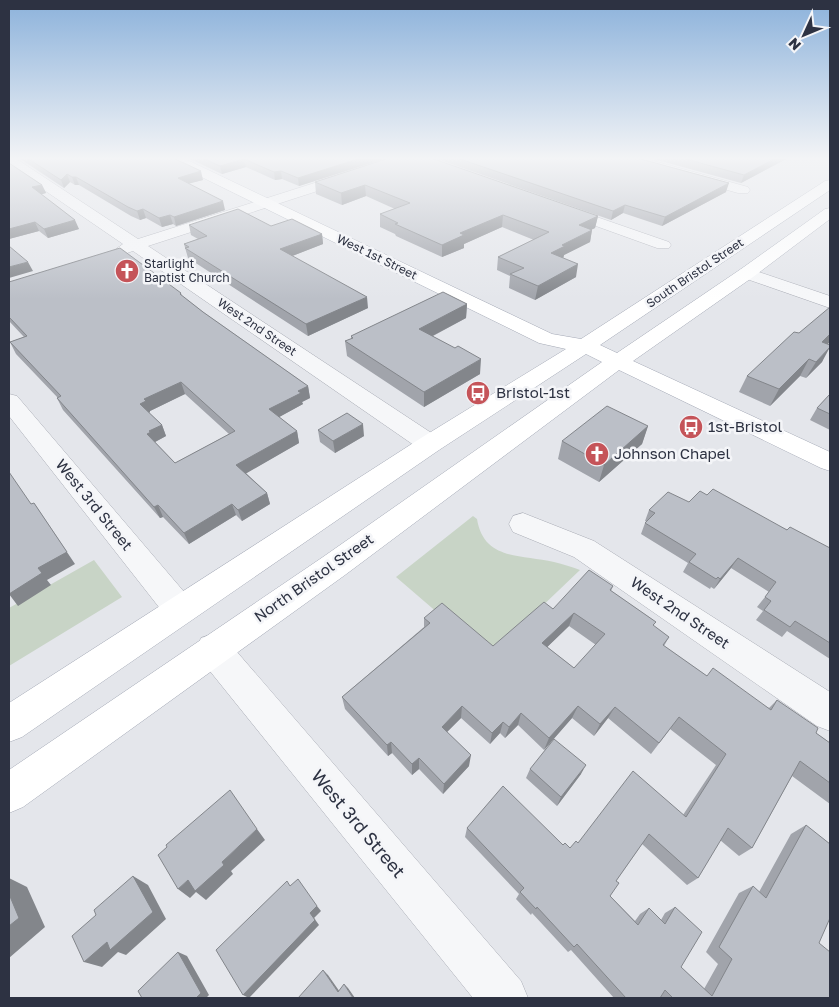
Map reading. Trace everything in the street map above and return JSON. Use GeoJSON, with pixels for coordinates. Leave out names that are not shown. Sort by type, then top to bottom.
{"type":"FeatureCollection","features":[{"type":"Feature","properties":{"kind":"main road","name":"West 1st Street"},"geometry":{"type":"LineString","coordinates":[[285,205],[546,339],[585,346],[830,462]]}},
{"type":"Feature","properties":{"kind":"main road","name":"South Bristol Street"},"geometry":{"type":"LineString","coordinates":[[585,346],[798,205]]}},
{"type":"Feature","properties":{"kind":"main road","name":"West 1st Street"},"geometry":{"type":"LineString","coordinates":[[316,211],[511,303]]}},
{"type":"Feature","properties":{"kind":"main road","name":"South Bristol Street"},"geometry":{"type":"LineString","coordinates":[[617,361],[747,273],[830,212]]}},
{"type":"Feature","properties":{"kind":"main road","name":"West 1st Street"},"geometry":{"type":"LineString","coordinates":[[555,324],[564,328],[585,346]]}},
{"type":"Feature","properties":{"kind":"main road"},"geometry":{"type":"LineString","coordinates":[[9,724],[430,444],[585,346]]}},
{"type":"Feature","properties":{"kind":"main road","name":"North Bristol Street"},"geometry":{"type":"LineString","coordinates":[[9,793],[334,566],[617,361]]}},
{"type":"Feature","properties":{"kind":"street","name":"West 2nd Street"},"geometry":{"type":"LineString","coordinates":[[74,205],[430,444]]}},
{"type":"Feature","properties":{"kind":"street"},"geometry":{"type":"LineString","coordinates":[[108,254],[244,205]]}},
{"type":"Feature","properties":{"kind":"street"},"geometry":{"type":"LineString","coordinates":[[550,205],[663,245]]}},
{"type":"Feature","properties":{"kind":"street"},"geometry":{"type":"LineString","coordinates":[[747,273],[830,302]]}},
{"type":"Feature","properties":{"kind":"street","name":"West 3rd Street"},"geometry":{"type":"LineString","coordinates":[[9,401],[180,610]]}},
{"type":"Feature","properties":{"kind":"street","name":"West 2nd Street"},"geometry":{"type":"LineString","coordinates":[[523,524],[584,549],[830,713]]}},
{"type":"Feature","properties":{"kind":"street","name":"West 3rd Street"},"geometry":{"type":"LineString","coordinates":[[213,649],[504,998]]}},
{"type":"Feature","properties":{"kind":"green space"},"geometry":{"type":"Polygon","coordinates":[[[473,516],[477,519],[481,533],[487,542],[496,549],[517,556],[554,562],[580,570],[489,657],[396,577],[473,516]]]}},
{"type":"Feature","properties":{"kind":"green space"},"geometry":{"type":"Polygon","coordinates":[[[94,560],[122,597],[9,666],[9,608],[94,560]]]}},
{"type":"Feature","properties":{"kind":"building"},"geometry":{"type":"Polygon","coordinates":[[[9,205],[55,205],[75,220],[44,229],[35,222],[9,229],[9,205]]]}},
{"type":"Feature","properties":{"kind":"building"},"geometry":{"type":"Polygon","coordinates":[[[125,205],[211,205],[174,217],[170,215],[159,218],[143,209],[137,211],[125,205]]]}},
{"type":"Feature","properties":{"kind":"building"},"geometry":{"type":"Polygon","coordinates":[[[405,205],[566,205],[598,216],[579,225],[592,230],[562,245],[565,246],[551,253],[578,264],[538,286],[510,274],[524,268],[498,257],[549,232],[503,215],[460,233],[464,235],[442,245],[395,224],[398,223],[380,214],[405,205]]]}},
{"type":"Feature","properties":{"kind":"building"},"geometry":{"type":"Polygon","coordinates":[[[595,205],[688,205],[665,217],[625,205],[613,211],[595,205]]]}},
{"type":"Feature","properties":{"kind":"building"},"geometry":{"type":"Polygon","coordinates":[[[238,209],[271,226],[292,219],[322,234],[280,249],[367,297],[306,324],[185,248],[189,247],[184,244],[207,236],[189,225],[238,209]]]}},
{"type":"Feature","properties":{"kind":"building"},"geometry":{"type":"Polygon","coordinates":[[[9,246],[28,262],[9,267],[9,246]]]}},
{"type":"Feature","properties":{"kind":"building"},"geometry":{"type":"Polygon","coordinates":[[[120,248],[181,293],[203,312],[308,386],[298,391],[301,393],[269,409],[297,431],[236,465],[267,493],[238,510],[232,504],[184,533],[158,505],[154,507],[57,398],[61,396],[10,342],[27,336],[9,317],[9,282],[120,248]],[[181,382],[144,399],[146,401],[140,404],[162,425],[149,431],[151,432],[147,434],[175,463],[235,431],[181,382]]]}},
{"type":"Feature","properties":{"kind":"building"},"geometry":{"type":"Polygon","coordinates":[[[443,292],[467,304],[419,329],[455,348],[458,346],[481,359],[424,392],[345,341],[353,338],[351,336],[443,292]]]}},
{"type":"Feature","properties":{"kind":"building"},"geometry":{"type":"Polygon","coordinates":[[[830,307],[830,334],[822,342],[830,345],[830,347],[816,362],[809,359],[779,389],[747,376],[794,332],[799,333],[830,307]]]}},
{"type":"Feature","properties":{"kind":"building"},"geometry":{"type":"Polygon","coordinates":[[[830,394],[830,414],[817,408],[830,394]]]}},
{"type":"Feature","properties":{"kind":"building"},"geometry":{"type":"Polygon","coordinates":[[[607,406],[648,426],[604,465],[562,441],[607,406]]]}},
{"type":"Feature","properties":{"kind":"building"},"geometry":{"type":"Polygon","coordinates":[[[347,413],[363,424],[333,441],[318,430],[347,413]]]}},
{"type":"Feature","properties":{"kind":"building"},"geometry":{"type":"Polygon","coordinates":[[[9,472],[31,504],[34,503],[67,552],[38,568],[42,573],[9,594],[9,472]]]}},
{"type":"Feature","properties":{"kind":"building"},"geometry":{"type":"Polygon","coordinates":[[[713,489],[787,530],[790,527],[830,548],[830,643],[795,621],[790,627],[764,610],[771,601],[765,597],[776,582],[738,558],[720,579],[718,577],[716,579],[689,562],[696,554],[645,523],[655,513],[649,510],[668,492],[689,502],[700,491],[707,495],[713,489]]]}},
{"type":"Feature","properties":{"kind":"building"},"geometry":{"type":"Polygon","coordinates":[[[589,570],[613,586],[610,590],[656,622],[653,625],[669,637],[663,645],[707,676],[713,668],[771,710],[777,700],[818,728],[816,733],[830,743],[830,783],[800,761],[752,848],[728,828],[698,878],[649,834],[616,881],[619,883],[610,896],[638,925],[649,908],[665,924],[675,907],[702,932],[681,967],[712,996],[732,959],[719,947],[753,886],[766,898],[806,825],[830,844],[830,918],[819,943],[830,952],[830,998],[673,998],[665,990],[660,998],[626,998],[577,944],[574,947],[537,907],[536,909],[520,892],[524,888],[467,828],[503,786],[563,845],[565,843],[570,848],[576,841],[578,843],[633,771],[686,817],[726,754],[679,717],[659,743],[615,707],[600,724],[578,706],[549,738],[521,713],[509,727],[503,722],[492,733],[462,706],[442,727],[471,755],[444,784],[419,758],[412,764],[391,742],[387,745],[342,697],[430,623],[424,618],[442,603],[493,646],[544,602],[553,609],[589,570]],[[574,613],[542,643],[574,668],[605,634],[574,613]]]}},
{"type":"Feature","properties":{"kind":"building"},"geometry":{"type":"Polygon","coordinates":[[[554,739],[586,765],[561,797],[530,769],[554,739]]]}},
{"type":"Feature","properties":{"kind":"building"},"geometry":{"type":"Polygon","coordinates":[[[230,790],[257,829],[222,862],[224,865],[195,891],[188,880],[178,889],[158,855],[167,847],[166,845],[230,790]]]}},
{"type":"Feature","properties":{"kind":"building"},"geometry":{"type":"Polygon","coordinates":[[[133,876],[153,912],[110,950],[107,942],[84,962],[72,936],[96,915],[94,910],[133,876]]]}},
{"type":"Feature","properties":{"kind":"building"},"geometry":{"type":"Polygon","coordinates":[[[298,879],[317,906],[310,913],[315,920],[243,995],[216,950],[287,881],[290,886],[298,879]]]}},
{"type":"Feature","properties":{"kind":"building"},"geometry":{"type":"Polygon","coordinates":[[[9,894],[19,918],[9,926],[9,894]]]}},
{"type":"Feature","properties":{"kind":"building"},"geometry":{"type":"Polygon","coordinates":[[[178,952],[201,993],[196,998],[142,998],[138,991],[178,952]]]}},
{"type":"Feature","properties":{"kind":"building"},"geometry":{"type":"Polygon","coordinates":[[[323,970],[338,992],[344,984],[353,998],[298,998],[323,970]]]}},
{"type":"Feature","properties":{"kind":"place","name":"Starlight Baptist Church"},"geometry":{"type":"Point","coordinates":[127,271]}},
{"type":"Feature","properties":{"kind":"place","name":"Bristol-1st"},"geometry":{"type":"Point","coordinates":[478,393]}},
{"type":"Feature","properties":{"kind":"place","name":"1st-Bristol"},"geometry":{"type":"Point","coordinates":[691,427]}},
{"type":"Feature","properties":{"kind":"place","name":"Johnson Chapel"},"geometry":{"type":"Point","coordinates":[597,454]}}]}
